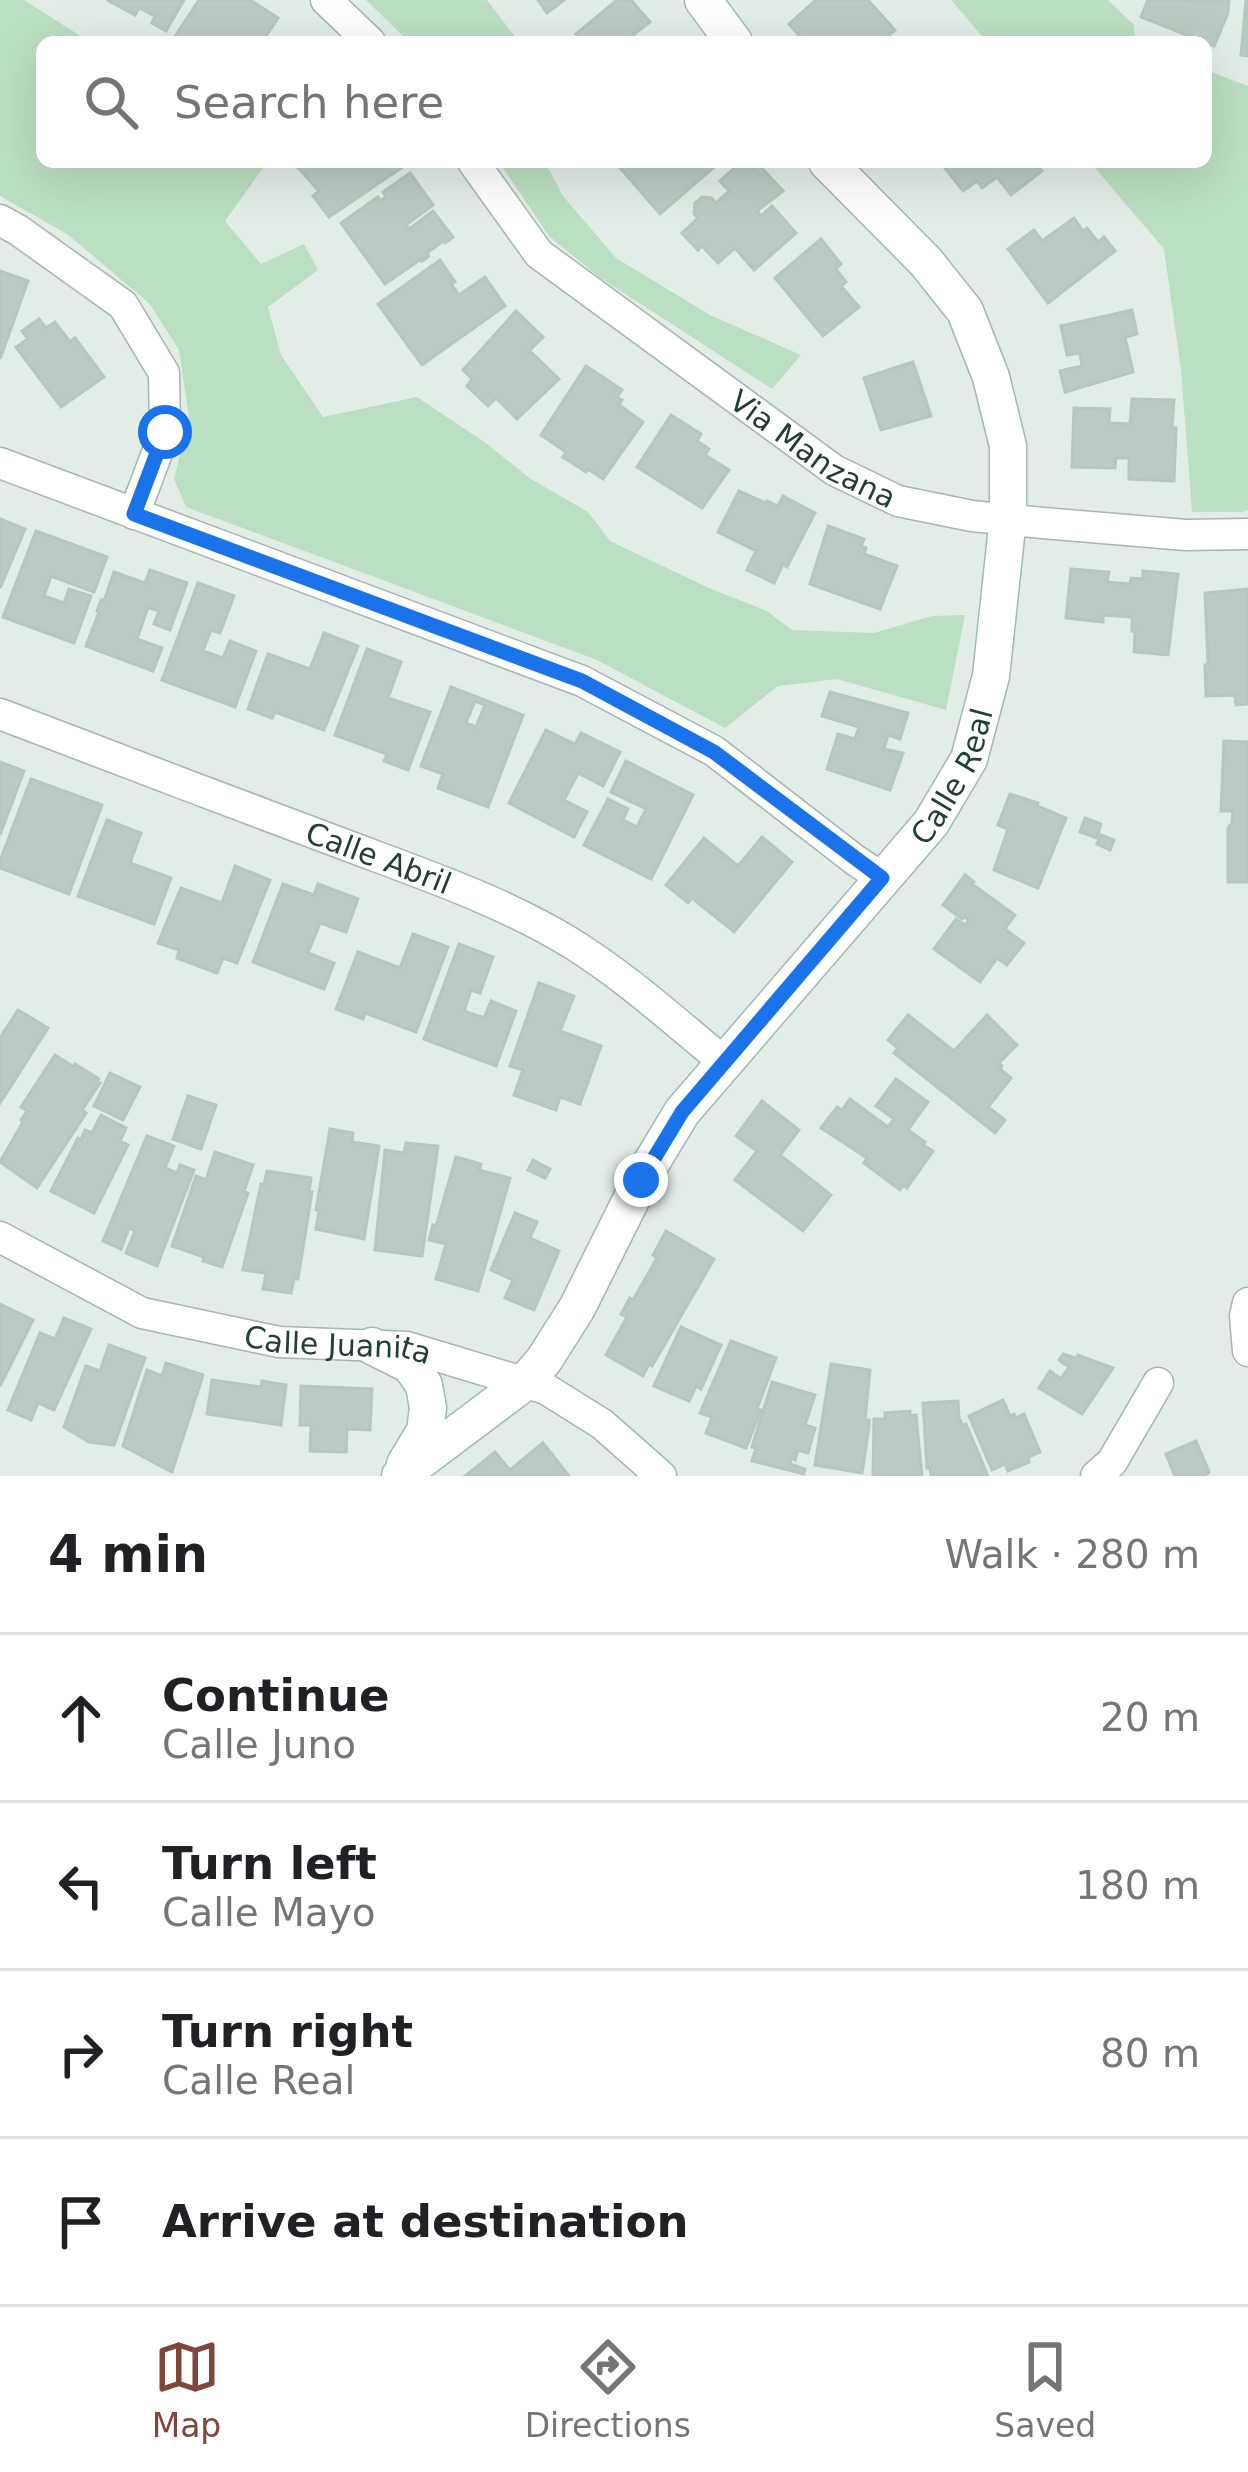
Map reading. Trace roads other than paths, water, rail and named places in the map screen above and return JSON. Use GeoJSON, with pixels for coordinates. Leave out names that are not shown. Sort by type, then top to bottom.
{"type":"FeatureCollection","features":[{"type":"Feature","properties":{"kind":"street"},"geometry":{"type":"LineString","coordinates":[[326,0],[364,36]]}},
{"type":"Feature","properties":{"kind":"street"},"geometry":{"type":"LineString","coordinates":[[703,0],[730,36]]}},
{"type":"Feature","properties":{"kind":"street","name":"Via Manzana"},"geometry":{"type":"LineString","coordinates":[[477,168],[539,254],[834,470],[898,502],[972,516],[1186,535],[1248,534]]}},
{"type":"Feature","properties":{"kind":"street","name":"Calle Real"},"geometry":{"type":"LineString","coordinates":[[399,1476],[525,1382],[544,1360],[577,1309],[641,1180],[682,1112],[931,823],[969,759],[991,676],[1008,518],[1008,446],[991,377],[964,311],[926,262],[833,168]]}},
{"type":"Feature","properties":{"kind":"street"},"geometry":{"type":"LineString","coordinates":[[0,220],[122,305],[164,374],[165,432],[134,514]]}},
{"type":"Feature","properties":{"kind":"street"},"geometry":{"type":"LineString","coordinates":[[0,463],[582,681],[714,752],[882,878]]}},
{"type":"Feature","properties":{"kind":"street","name":"Calle Abril"},"geometry":{"type":"LineString","coordinates":[[0,714],[446,883],[529,921],[605,967],[724,1061]]}},
{"type":"Feature","properties":{"kind":"street","name":"Calle Juanita"},"geometry":{"type":"LineString","coordinates":[[0,1238],[142,1312],[279,1342],[406,1347],[546,1389],[602,1424],[661,1476]]}},
{"type":"Feature","properties":{"kind":"street"},"geometry":{"type":"LineString","coordinates":[[1248,1303],[1248,1351]]}},
{"type":"Feature","properties":{"kind":"street"},"geometry":{"type":"LineString","coordinates":[[372,1346],[410,1365],[424,1385],[425,1431],[399,1476]]}},
{"type":"Feature","properties":{"kind":"street"},"geometry":{"type":"LineString","coordinates":[[1096,1476],[1112,1462],[1158,1383]]}}]}
